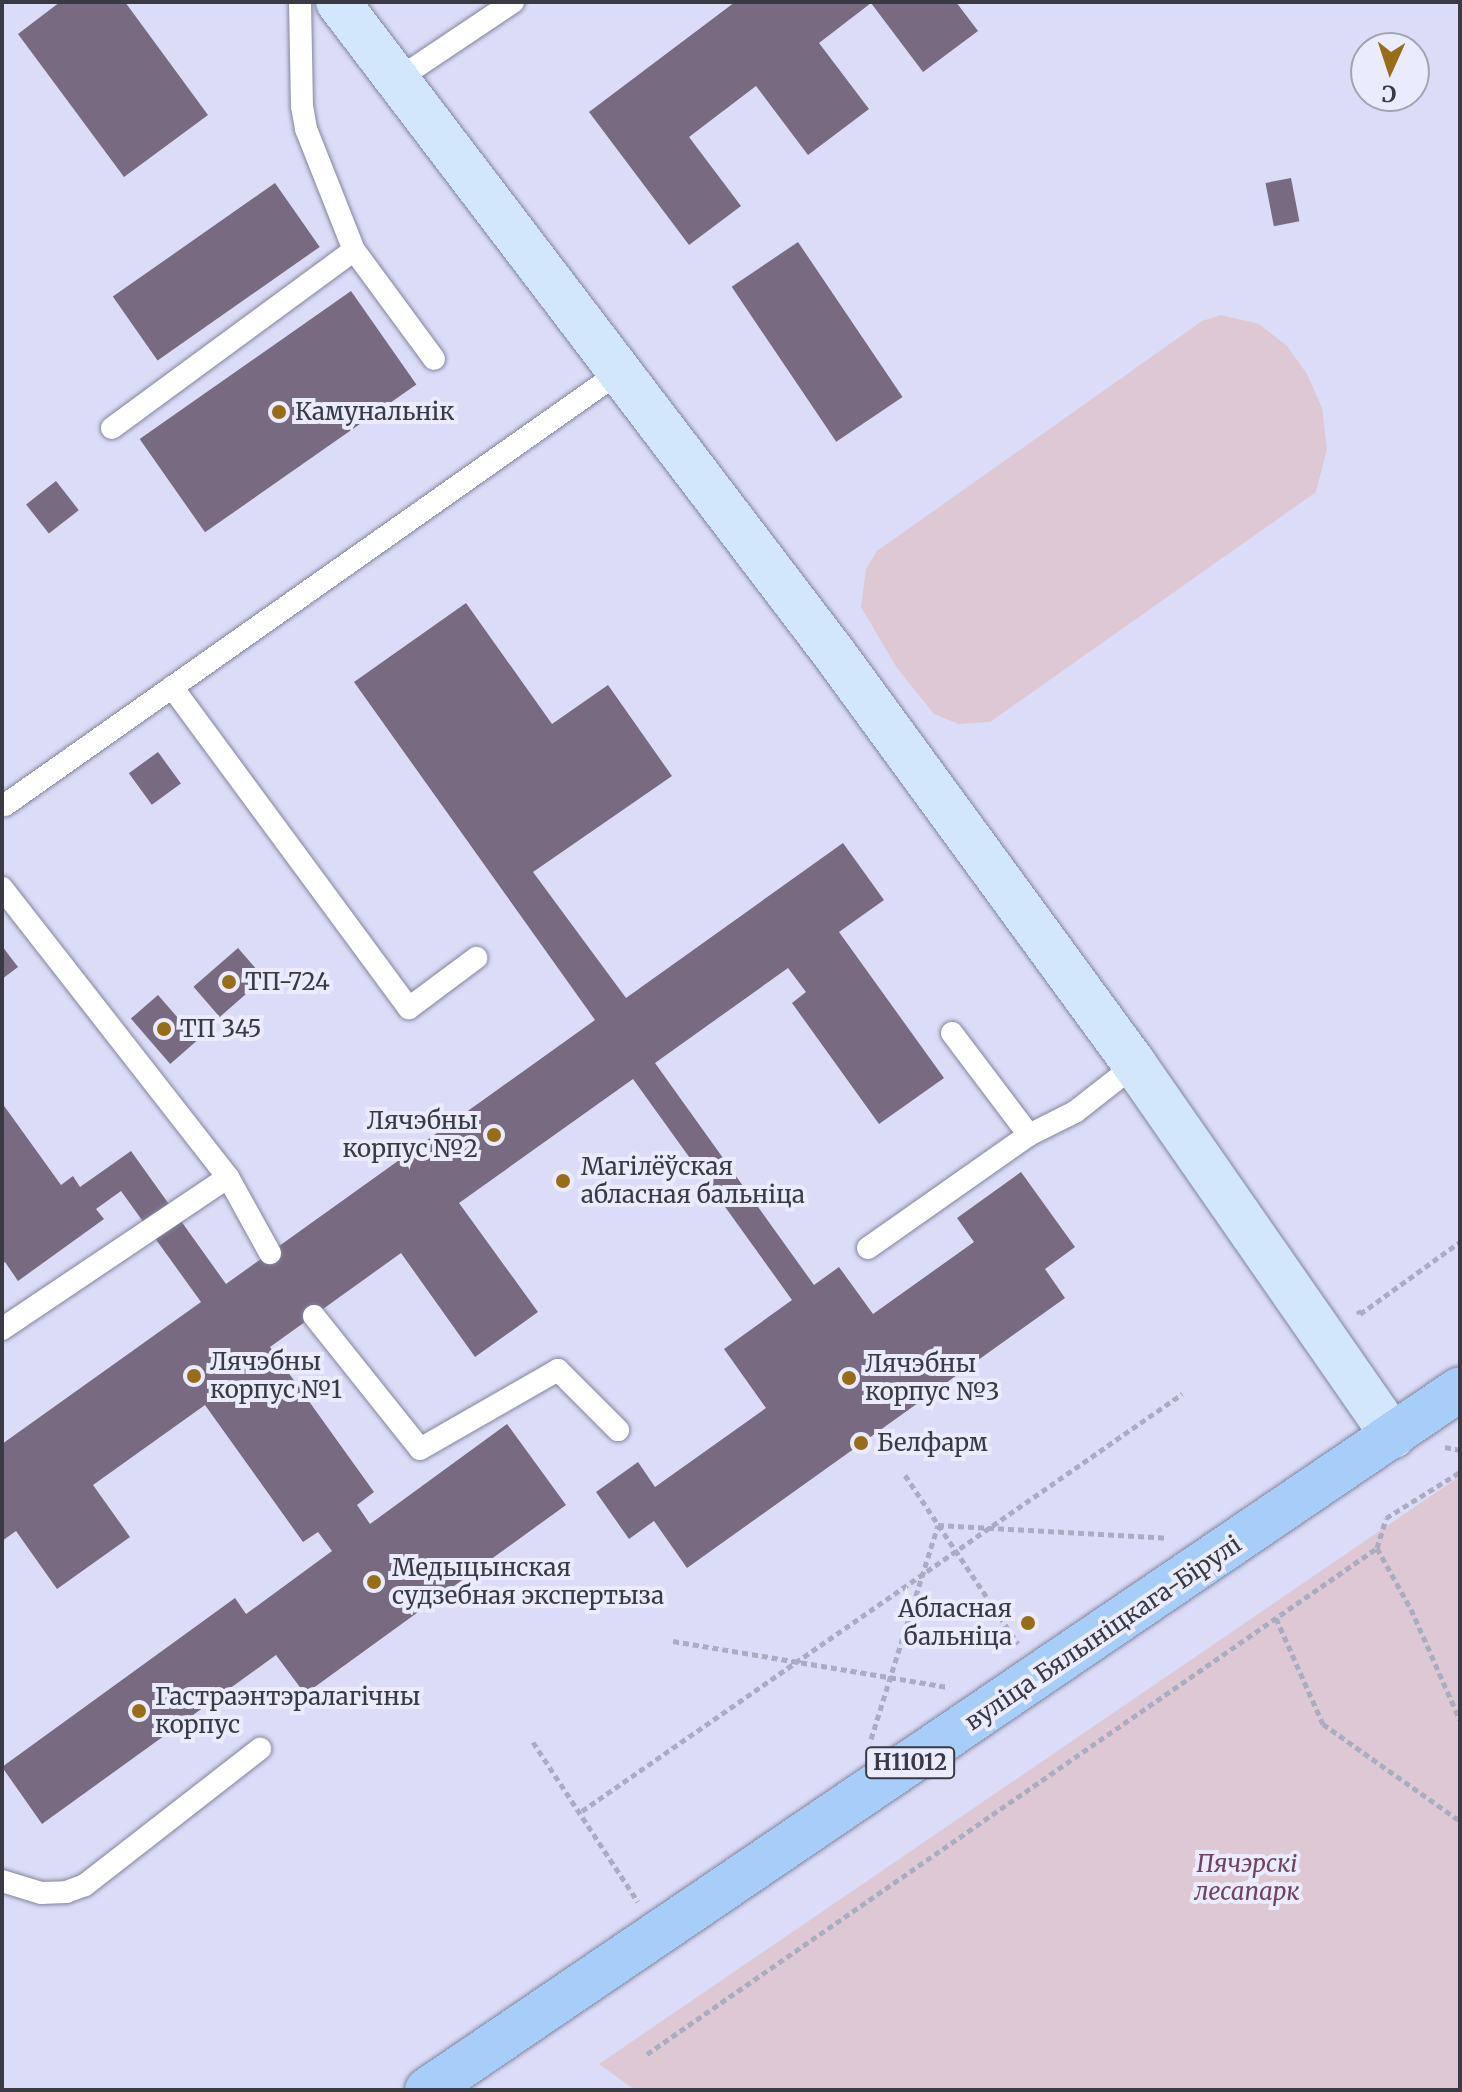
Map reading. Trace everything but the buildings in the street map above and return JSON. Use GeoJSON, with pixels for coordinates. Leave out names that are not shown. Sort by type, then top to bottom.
{"type":"FeatureCollection","features":[{"type":"Feature","properties":{"kind":"main road"},"geometry":{"type":"LineString","coordinates":[[338,2],[395,81],[621,371],[833,652],[1135,1065],[1393,1436]]}},
{"type":"Feature","properties":{"kind":"main road","name":"вуліца Бялыніцкага-Бірулі"},"geometry":{"type":"LineString","coordinates":[[427,2090],[1460,1389]]}},
{"type":"Feature","properties":{"kind":"lane"},"geometry":{"type":"LineString","coordinates":[[300,2],[302,106],[306,129],[354,250],[434,359]]}},
{"type":"Feature","properties":{"kind":"lane"},"geometry":{"type":"LineString","coordinates":[[395,81],[513,2]]}},
{"type":"Feature","properties":{"kind":"lane"},"geometry":{"type":"LineString","coordinates":[[112,428],[354,250]]}},
{"type":"Feature","properties":{"kind":"lane"},"geometry":{"type":"LineString","coordinates":[[5,805],[621,371]]}},
{"type":"Feature","properties":{"kind":"lane"},"geometry":{"type":"LineString","coordinates":[[172,687],[409,1008],[476,958]]}},
{"type":"Feature","properties":{"kind":"lane"},"geometry":{"type":"LineString","coordinates":[[2,888],[228,1177],[270,1253]]}},
{"type":"Feature","properties":{"kind":"lane"},"geometry":{"type":"LineString","coordinates":[[952,1033],[1029,1135]]}},
{"type":"Feature","properties":{"kind":"lane"},"geometry":{"type":"LineString","coordinates":[[868,1248],[1029,1135],[1075,1112],[1135,1065]]}},
{"type":"Feature","properties":{"kind":"lane"},"geometry":{"type":"LineString","coordinates":[[2,1329],[228,1177]]}},
{"type":"Feature","properties":{"kind":"lane"},"geometry":{"type":"LineString","coordinates":[[314,1316],[420,1449],[558,1370],[618,1430]]}},
{"type":"Feature","properties":{"kind":"lane"},"geometry":{"type":"LineString","coordinates":[[2,1881],[41,1893],[66,1892],[85,1885],[260,1749]]}},
{"type":"Feature","properties":{"kind":"path"},"geometry":{"type":"LineString","coordinates":[[1351,1301],[1360,1314],[1460,1242]]}},
{"type":"Feature","properties":{"kind":"path"},"geometry":{"type":"LineString","coordinates":[[582,1811],[924,1570],[990,1528],[1182,1394]]}},
{"type":"Feature","properties":{"kind":"path"},"geometry":{"type":"LineString","coordinates":[[647,2054],[1377,1548],[1386,1518],[1460,1472]]}},
{"type":"Feature","properties":{"kind":"path"},"geometry":{"type":"LineString","coordinates":[[905,1475],[1022,1649]]}},
{"type":"Feature","properties":{"kind":"path"},"geometry":{"type":"LineString","coordinates":[[938,1525],[1180,1539]]}},
{"type":"Feature","properties":{"kind":"path"},"geometry":{"type":"LineString","coordinates":[[868,1746],[938,1525]]}},
{"type":"Feature","properties":{"kind":"path"},"geometry":{"type":"LineString","coordinates":[[1377,1548],[1411,1609],[1460,1720]]}},
{"type":"Feature","properties":{"kind":"path"},"geometry":{"type":"LineString","coordinates":[[1276,1618],[1323,1724],[1460,1821]]}},
{"type":"Feature","properties":{"kind":"path"},"geometry":{"type":"LineString","coordinates":[[673,1641],[964,1689]]}},
{"type":"Feature","properties":{"kind":"path"},"geometry":{"type":"LineString","coordinates":[[533,1742],[582,1811],[644,1912]]}},
{"type":"Feature","properties":{"kind":"green space"},"geometry":{"type":"Polygon","coordinates":[[[1221,315],[1259,324],[1287,346],[1307,374],[1322,408],[1327,449],[1316,492],[990,722],[959,724],[934,714],[897,668],[861,607],[866,569],[877,551],[1202,321],[1221,315]]]}},
{"type":"Feature","properties":{"kind":"green space","name":"Пячэрскі лесапарк"},"geometry":{"type":"Polygon","coordinates":[[[1460,1476],[1460,2090],[635,2090],[599,2064],[1460,1476]]]}},
{"type":"Feature","properties":{"kind":"place","name":"Камунальнік"},"geometry":{"type":"Point","coordinates":[279,412]}},
{"type":"Feature","properties":{"kind":"place","name":"ТП-724"},"geometry":{"type":"Point","coordinates":[229,982]}},
{"type":"Feature","properties":{"kind":"place","name":"ТП 345"},"geometry":{"type":"Point","coordinates":[164,1029]}},
{"type":"Feature","properties":{"kind":"place","name":"Лячэбны корпус №2"},"geometry":{"type":"Point","coordinates":[494,1135]}},
{"type":"Feature","properties":{"kind":"place","name":"Магілёўская абласная бальніца"},"geometry":{"type":"Point","coordinates":[563,1181]}},
{"type":"Feature","properties":{"kind":"place","name":"Лячэбны корпус №1"},"geometry":{"type":"Point","coordinates":[194,1376]}},
{"type":"Feature","properties":{"kind":"place","name":"Лячэбны корпус №3"},"geometry":{"type":"Point","coordinates":[849,1378]}},
{"type":"Feature","properties":{"kind":"place","name":"Белфарм"},"geometry":{"type":"Point","coordinates":[861,1443]}},
{"type":"Feature","properties":{"kind":"place","name":"Медыцынская судзебная экспертыза"},"geometry":{"type":"Point","coordinates":[374,1582]}},
{"type":"Feature","properties":{"kind":"place","name":"Абласная бальніца"},"geometry":{"type":"Point","coordinates":[1028,1623]}},
{"type":"Feature","properties":{"kind":"place","name":"Гастраэнтэралагічны корпус"},"geometry":{"type":"Point","coordinates":[139,1711]}}]}
